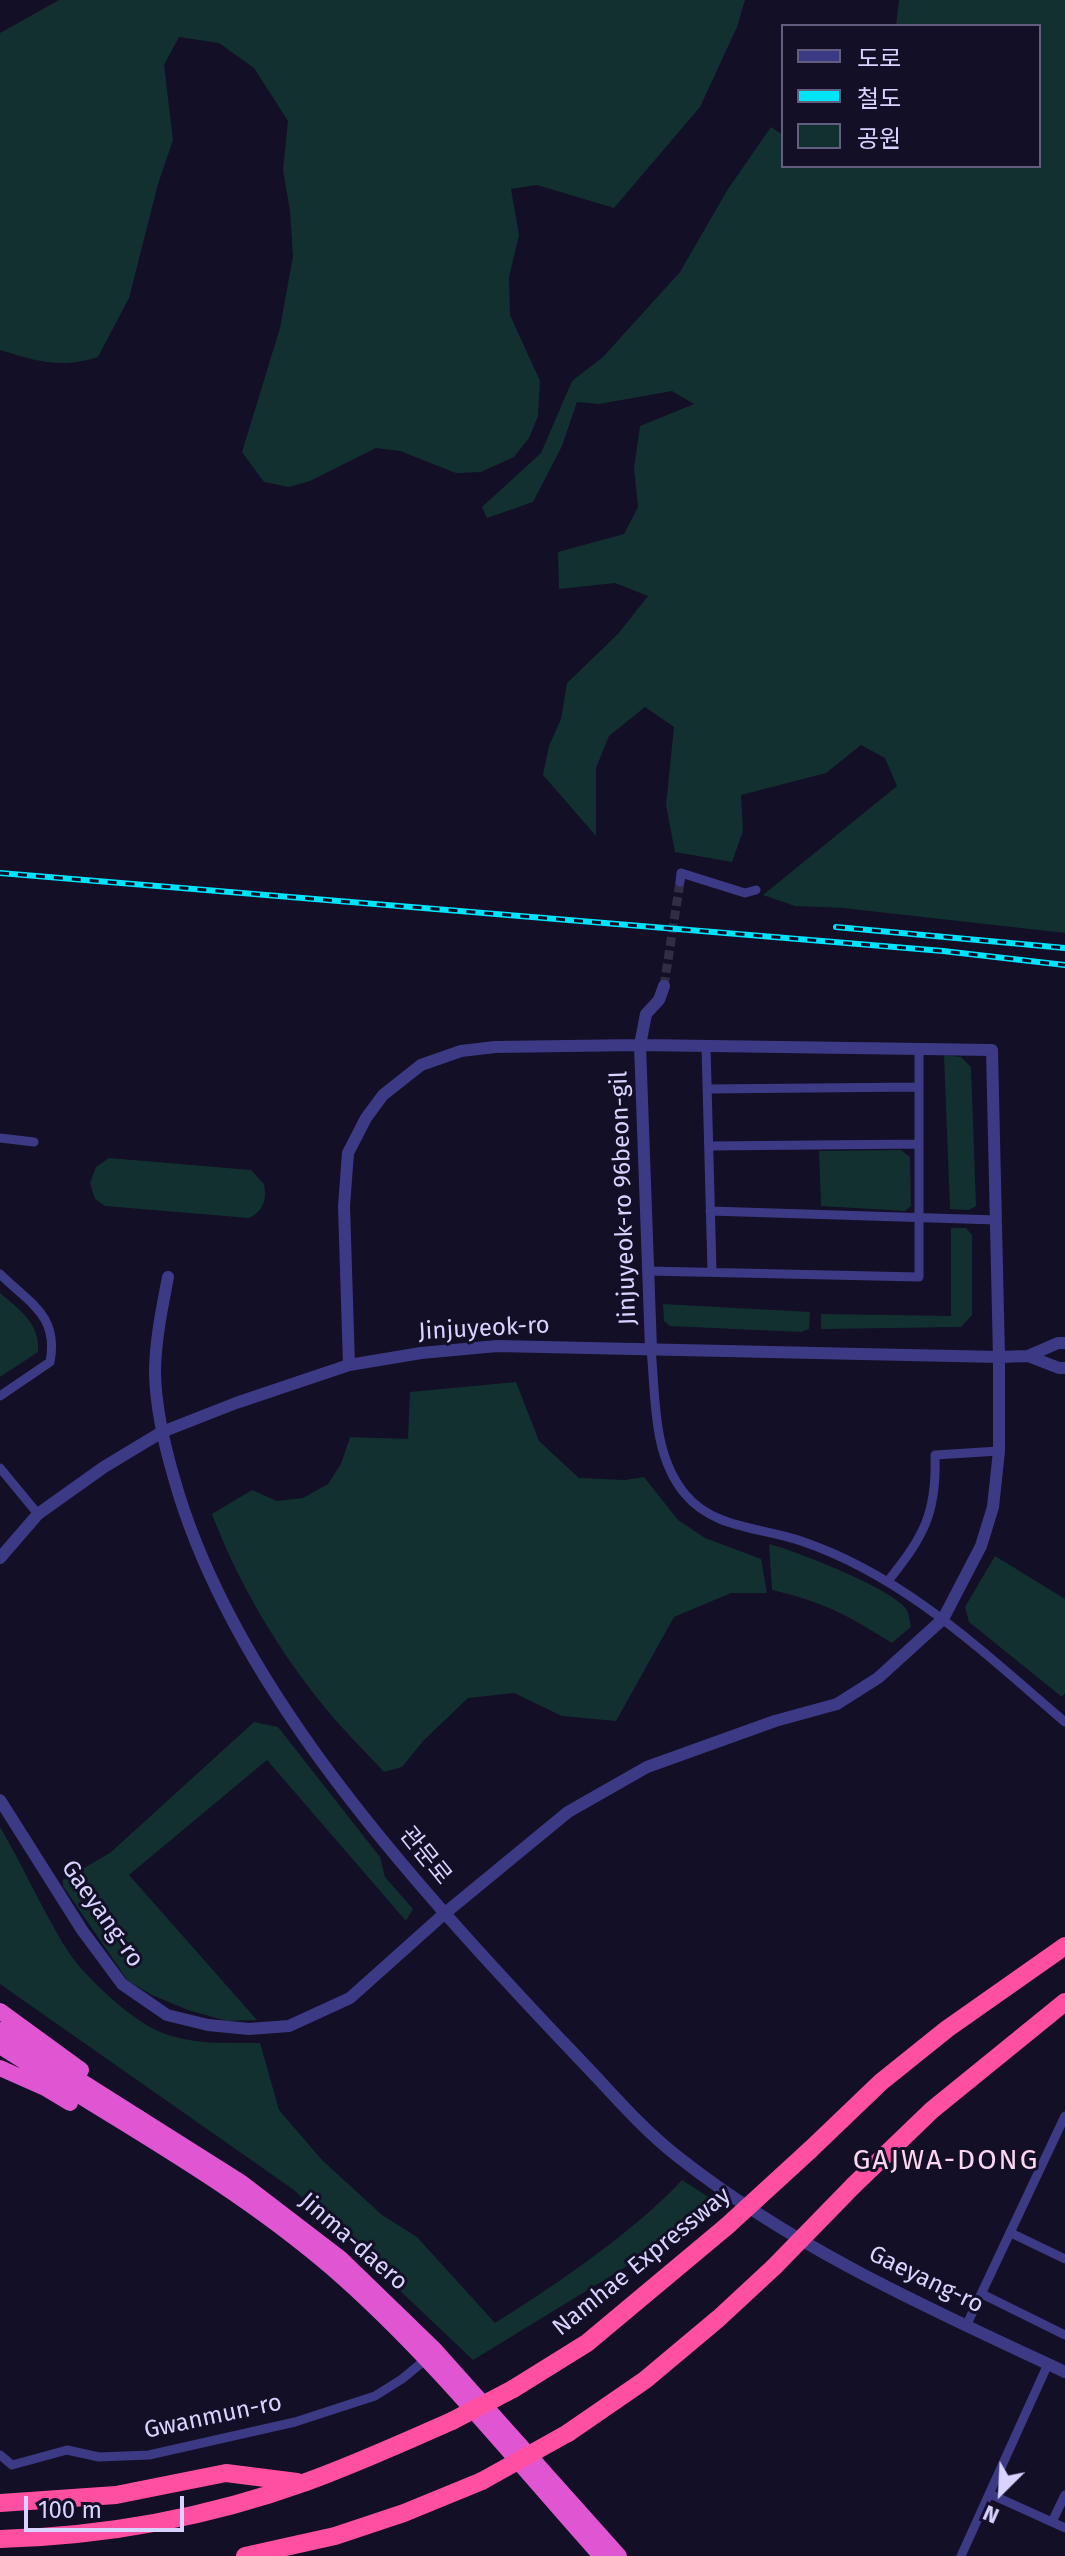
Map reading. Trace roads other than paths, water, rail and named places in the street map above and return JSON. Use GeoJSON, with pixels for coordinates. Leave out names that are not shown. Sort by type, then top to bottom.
{"type":"FeatureCollection","features":[{"type":"Feature","properties":{"kind":"highway","name":"Namhae Expressway"},"geometry":{"type":"LineString","coordinates":[[0,2539],[98,2531],[158,2522],[244,2501],[304,2483],[366,2459],[452,2421],[513,2389],[587,2343],[727,2226],[881,2082],[947,2029],[1065,1946]]}},
{"type":"Feature","properties":{"kind":"highway"},"geometry":{"type":"LineString","coordinates":[[245,2556],[335,2536],[482,2481],[568,2433],[645,2380],[719,2318],[932,2110],[1065,2002]]}},
{"type":"Feature","properties":{"kind":"highway"},"geometry":{"type":"LineString","coordinates":[[0,2011],[91,2077],[114,2102]]}},
{"type":"Feature","properties":{"kind":"highway","name":"Jinma-daero"},"geometry":{"type":"LineString","coordinates":[[0,2030],[242,2183],[340,2258],[435,2350],[619,2556]]}},
{"type":"Feature","properties":{"kind":"highway","name":"Jinma-daero"},"geometry":{"type":"LineString","coordinates":[[0,2046],[234,2194],[296,2239],[371,2304],[425,2360],[601,2556]]}},
{"type":"Feature","properties":{"kind":"highway"},"geometry":{"type":"LineString","coordinates":[[0,2068],[45,2088],[142,2146],[161,2147]]}},
{"type":"Feature","properties":{"kind":"highway"},"geometry":{"type":"LineString","coordinates":[[0,2503],[116,2495],[226,2473],[304,2483]]}},
{"type":"Feature","properties":{"kind":"street"},"geometry":{"type":"LineString","coordinates":[[680,882],[681,873],[745,893],[756,890]]}},
{"type":"Feature","properties":{"kind":"street","name":"Jinjuyeok-ro 96beon-gil"},"geometry":{"type":"LineString","coordinates":[[651,1349],[640,1045],[646,1014],[659,1000],[664,986]]}},
{"type":"Feature","properties":{"kind":"street"},"geometry":{"type":"LineString","coordinates":[[349,1365],[344,1206],[348,1153],[366,1118],[383,1095],[421,1065],[461,1051],[495,1047],[640,1045],[992,1050],[999,1451],[993,1507],[981,1546],[943,1619]]}},
{"type":"Feature","properties":{"kind":"street"},"geometry":{"type":"LineString","coordinates":[[706,1046],[712,1271]]}},
{"type":"Feature","properties":{"kind":"street"},"geometry":{"type":"LineString","coordinates":[[648,1271],[919,1277],[919,1049]]}},
{"type":"Feature","properties":{"kind":"street"},"geometry":{"type":"LineString","coordinates":[[707,1089],[918,1087]]}},
{"type":"Feature","properties":{"kind":"street"},"geometry":{"type":"LineString","coordinates":[[0,1138],[34,1142]]}},
{"type":"Feature","properties":{"kind":"street"},"geometry":{"type":"LineString","coordinates":[[709,1146],[919,1144]]}},
{"type":"Feature","properties":{"kind":"street"},"geometry":{"type":"LineString","coordinates":[[710,1211],[996,1220]]}},
{"type":"Feature","properties":{"kind":"street"},"geometry":{"type":"LineString","coordinates":[[0,1274],[37,1306],[47,1321],[52,1353],[50,1362],[0,1396]]}},
{"type":"Feature","properties":{"kind":"street"},"geometry":{"type":"LineString","coordinates":[[162,1432],[157,1402],[156,1348],[168,1277]]}},
{"type":"Feature","properties":{"kind":"street","name":"Jinjuyeok-ro"},"geometry":{"type":"LineString","coordinates":[[0,1558],[38,1514],[104,1467],[162,1432],[349,1365],[421,1353],[497,1346],[999,1357],[1028,1356],[1065,1343]]}},
{"type":"Feature","properties":{"kind":"street"},"geometry":{"type":"LineString","coordinates":[[651,1349],[663,1458],[674,1480],[702,1512],[721,1521],[802,1541],[888,1581],[943,1619],[1065,1722]]}},
{"type":"Feature","properties":{"kind":"street","name":"Jinjuyeok-ro"},"geometry":{"type":"LineString","coordinates":[[1028,1356],[1065,1368]]}},
{"type":"Feature","properties":{"kind":"street","name":"관문로"},"geometry":{"type":"LineString","coordinates":[[162,1432],[181,1504],[237,1631],[316,1752],[444,1914],[643,2126],[678,2157],[771,2221]]}},
{"type":"Feature","properties":{"kind":"street"},"geometry":{"type":"LineString","coordinates":[[888,1581],[914,1549],[929,1517],[936,1487],[935,1455],[999,1451]]}},
{"type":"Feature","properties":{"kind":"street"},"geometry":{"type":"LineString","coordinates":[[0,1468],[38,1514]]}},
{"type":"Feature","properties":{"kind":"street","name":"Gaeyang-ro"},"geometry":{"type":"LineString","coordinates":[[0,1800],[82,1930],[122,1984],[167,2015],[208,2025],[249,2029],[289,2026],[350,1998],[444,1914],[568,1812],[647,1767],[775,1721],[837,1704],[878,1678],[943,1619]]}},
{"type":"Feature","properties":{"kind":"street"},"geometry":{"type":"LineString","coordinates":[[967,2324],[1065,2116]]}},
{"type":"Feature","properties":{"kind":"street","name":"Gaeyang-ro"},"geometry":{"type":"LineString","coordinates":[[771,2221],[826,2255],[1065,2372]]}},
{"type":"Feature","properties":{"kind":"street"},"geometry":{"type":"LineString","coordinates":[[1011,2233],[1065,2259]]}},
{"type":"Feature","properties":{"kind":"street"},"geometry":{"type":"LineString","coordinates":[[982,2294],[1065,2335]]}},
{"type":"Feature","properties":{"kind":"street","name":"Gwanmun-ro"},"geometry":{"type":"LineString","coordinates":[[0,2455],[12,2465],[67,2450],[99,2457],[149,2455],[256,2432],[375,2396],[425,2360]]}},
{"type":"Feature","properties":{"kind":"street"},"geometry":{"type":"LineString","coordinates":[[961,2556],[1048,2364]]}},
{"type":"Feature","properties":{"kind":"street"},"geometry":{"type":"LineString","coordinates":[[990,2494],[1065,2528]]}},
{"type":"Feature","properties":{"kind":"street"},"geometry":{"type":"LineString","coordinates":[[1052,2522],[1065,2495]]}},
{"type":"Feature","properties":{"kind":"tunnel"},"geometry":{"type":"LineString","coordinates":[[664,986],[680,882]]}},
{"type":"Feature","properties":{"kind":"railway"},"geometry":{"type":"LineString","coordinates":[[0,873],[943,951],[1065,965]]}},
{"type":"Feature","properties":{"kind":"railway"},"geometry":{"type":"LineString","coordinates":[[836,927],[1065,948]]}},
{"type":"Feature","properties":{"kind":"district","name":"GAJWA-DONG"},"geometry":{"type":"Point","coordinates":[946,2161]}}]}
